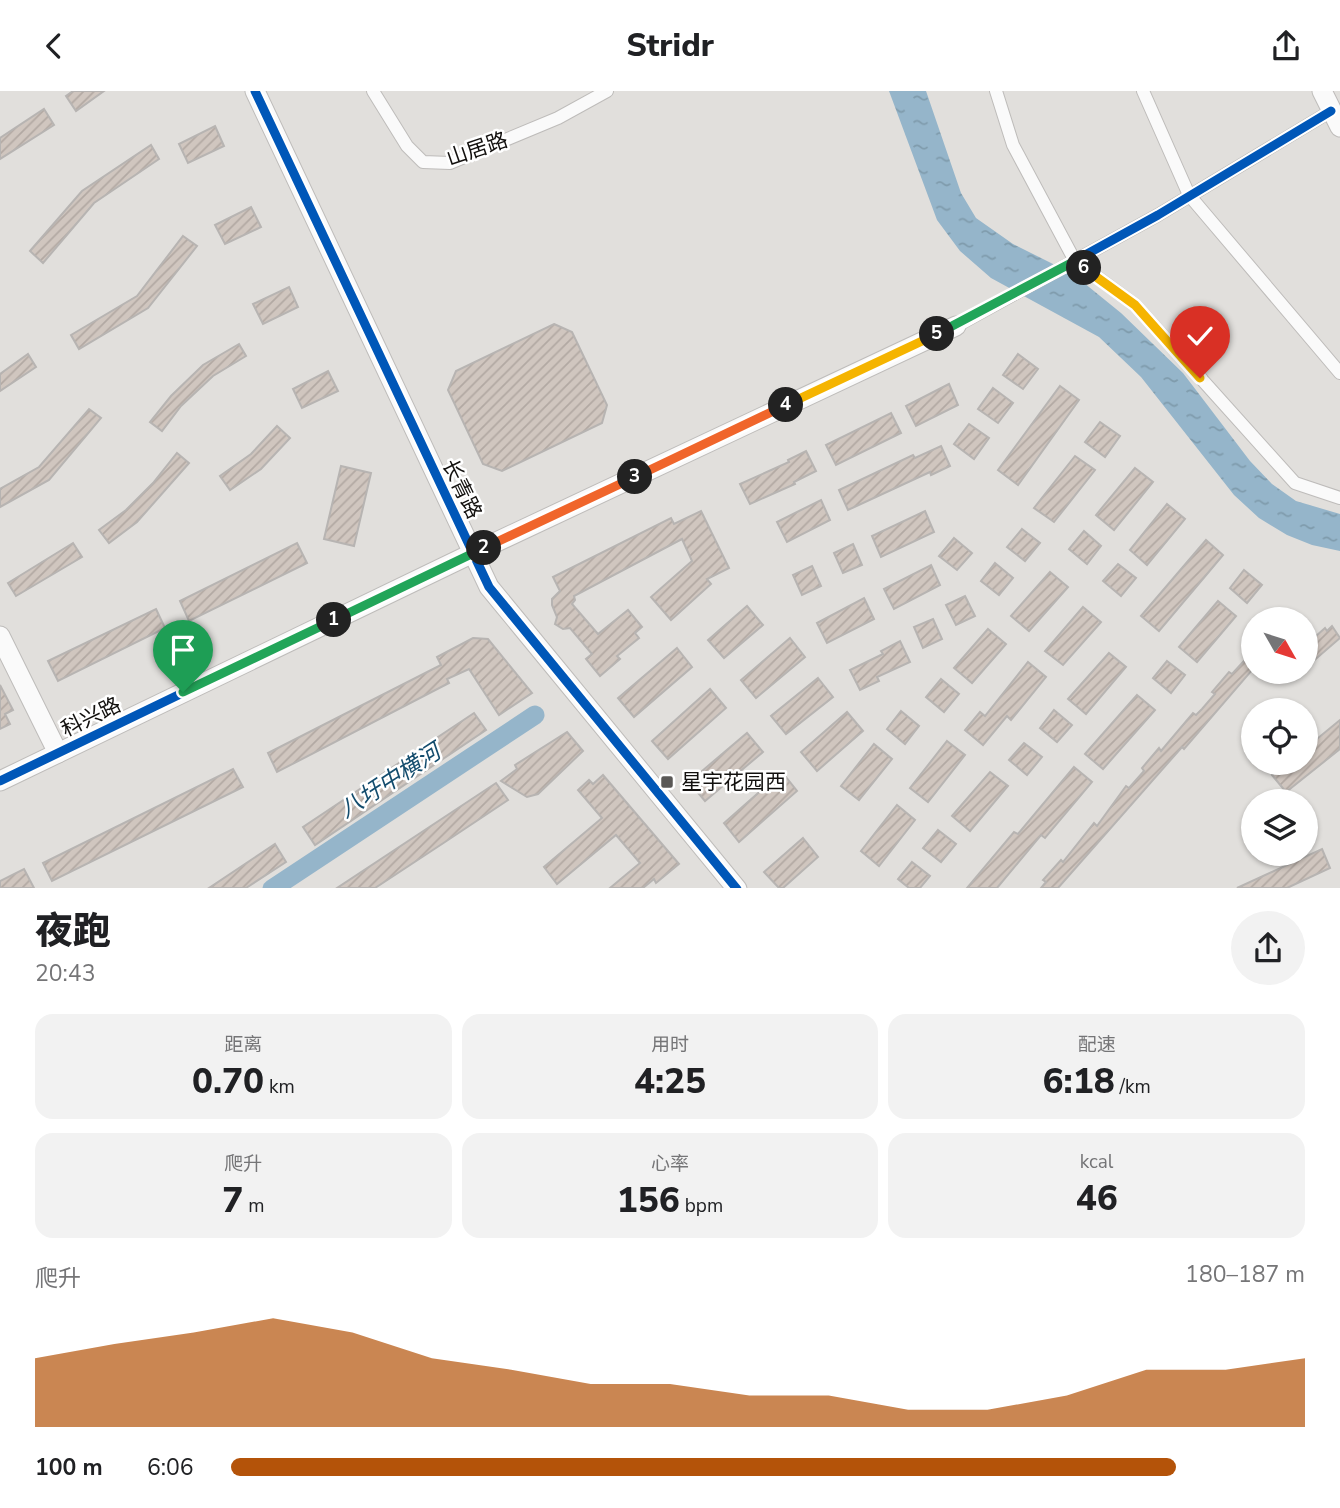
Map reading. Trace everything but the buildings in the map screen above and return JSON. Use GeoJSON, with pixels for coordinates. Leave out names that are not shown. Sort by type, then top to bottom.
{"type":"FeatureCollection","features":[{"type":"Feature","properties":{"kind":"street","name":"长青路"},"geometry":{"type":"LineString","coordinates":[[255,91],[489,587],[737,888]]}},
{"type":"Feature","properties":{"kind":"street","name":"山居路"},"geometry":{"type":"LineString","coordinates":[[373,91],[407,146],[423,162],[450,163],[558,118],[607,91]]}},
{"type":"Feature","properties":{"kind":"street"},"geometry":{"type":"LineString","coordinates":[[996,91],[1013,145],[1071,264],[1135,305],[1295,483],[1340,498]]}},
{"type":"Feature","properties":{"kind":"street"},"geometry":{"type":"LineString","coordinates":[[1143,91],[1189,195],[1340,373]]}},
{"type":"Feature","properties":{"kind":"street"},"geometry":{"type":"LineString","coordinates":[[956,325],[1071,264],[1189,195],[1336,119],[1322,91]]}},
{"type":"Feature","properties":{"kind":"street","name":"科兴路"},"geometry":{"type":"LineString","coordinates":[[0,781],[473,553],[956,325]]}},
{"type":"Feature","properties":{"kind":"street"},"geometry":{"type":"LineString","coordinates":[[0,636],[58,753]]}},
{"type":"Feature","properties":{"kind":"water"},"geometry":{"type":"Polygon","coordinates":[[[889,91],[926,91],[961,193],[976,218],[1013,244],[1073,274],[1121,313],[1183,373],[1250,461],[1272,484],[1296,501],[1340,514],[1340,551],[1312,545],[1287,535],[1259,518],[1234,495],[1141,377],[1099,337],[991,278],[960,251],[937,220],[889,91]]]}},
{"type":"Feature","properties":{"kind":"waterway","name":"八圩中横河"},"geometry":{"type":"LineString","coordinates":[[274,888],[535,715]]}},
{"type":"Feature","properties":{"kind":"cycle path"},"geometry":{"type":"LineString","coordinates":[[255,91],[489,587],[736,888]]}},
{"type":"Feature","properties":{"kind":"cycle path"},"geometry":{"type":"LineString","coordinates":[[0,781],[473,553],[956,326],[1158,215],[1331,111]]}},
{"type":"Feature","properties":{"kind":"place","name":"星宇花园西"},"geometry":{"type":"Point","coordinates":[667,782]}},
{"type":"Feature","properties":{"kind":"route"},"geometry":{"type":"LineString","coordinates":[[183,692],[956,325],[1075,261],[1135,305],[1200,378]]}}]}
